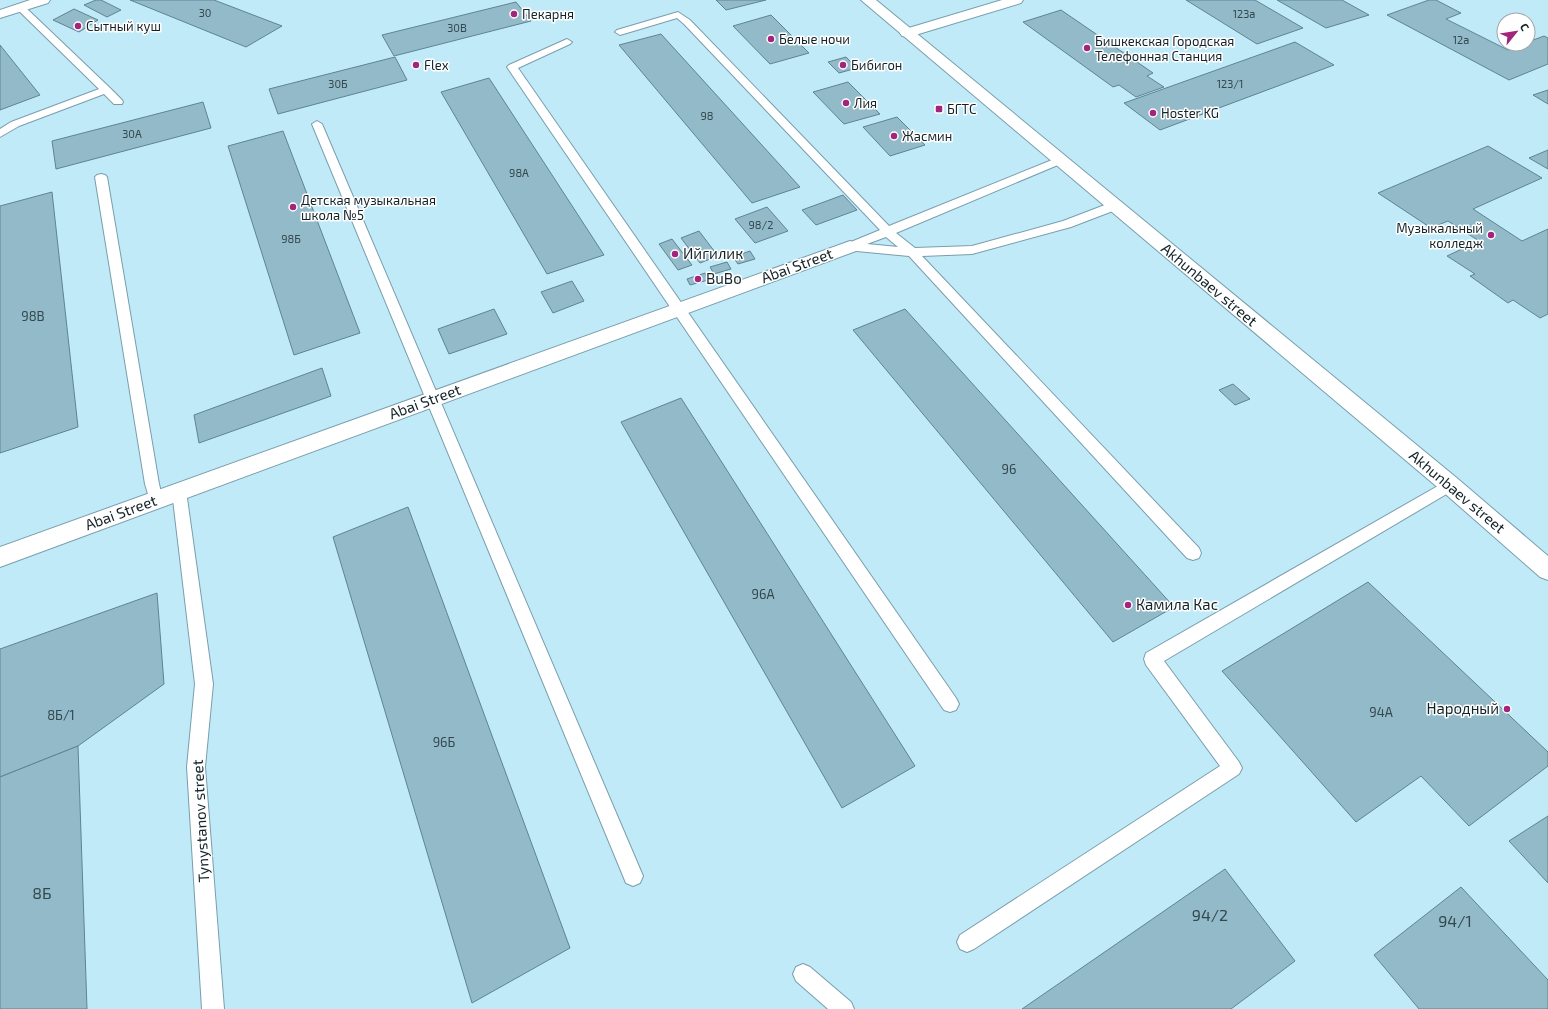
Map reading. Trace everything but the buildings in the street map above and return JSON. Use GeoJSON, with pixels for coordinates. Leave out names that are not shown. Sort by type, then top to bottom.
{"type":"FeatureCollection","features":[{"type":"Feature","properties":{"kind":"street"},"geometry":{"type":"LineString","coordinates":[[0,14],[43,0]]}},
{"type":"Feature","properties":{"kind":"street","name":"Akhunbaev street"},"geometry":{"type":"LineString","coordinates":[[868,0],[1450,485],[1548,570]]}},
{"type":"Feature","properties":{"kind":"street"},"geometry":{"type":"LineString","coordinates":[[908,33],[1016,0]]}},
{"type":"Feature","properties":{"kind":"street","name":"Abai Street"},"geometry":{"type":"LineString","coordinates":[[0,557],[850,247]]}},
{"type":"Feature","properties":{"kind":"lane"},"geometry":{"type":"LineString","coordinates":[[21,8],[118,102]]}},
{"type":"Feature","properties":{"kind":"lane"},"geometry":{"type":"LineString","coordinates":[[620,32],[678,15],[687,22],[889,232],[912,252],[1193,553]]}},
{"type":"Feature","properties":{"kind":"lane"},"geometry":{"type":"LineString","coordinates":[[567,42],[512,67],[950,704]]}},
{"type":"Feature","properties":{"kind":"lane"},"geometry":{"type":"LineString","coordinates":[[0,134],[6,132],[15,124],[106,90]]}},
{"type":"Feature","properties":{"kind":"lane"},"geometry":{"type":"LineString","coordinates":[[316,124],[633,876]]}},
{"type":"Feature","properties":{"kind":"lane","name":"Abai Street"},"geometry":{"type":"LineString","coordinates":[[850,247],[1061,160]]}},
{"type":"Feature","properties":{"kind":"lane"},"geometry":{"type":"LineString","coordinates":[[102,177],[152,484],[156,500]]}},
{"type":"Feature","properties":{"kind":"lane","name":"Abai Street"},"geometry":{"type":"LineString","coordinates":[[850,247],[912,252],[972,250],[1067,224],[1114,206]]}},
{"type":"Feature","properties":{"kind":"lane"},"geometry":{"type":"LineString","coordinates":[[967,942],[1233,768],[1152,659],[1450,485]]}},
{"type":"Feature","properties":{"kind":"lane","name":"Tynystanov street"},"geometry":{"type":"LineString","coordinates":[[179,492],[204,684],[196,767],[212,1009]]}},
{"type":"Feature","properties":{"kind":"lane"},"geometry":{"type":"LineString","coordinates":[[803,974],[844,1009]]}},
{"type":"Feature","properties":{"kind":"place","name":"Пекарня"},"geometry":{"type":"Point","coordinates":[514,14]}},
{"type":"Feature","properties":{"kind":"place","name":"Сытный куш"},"geometry":{"type":"Point","coordinates":[78,26]}},
{"type":"Feature","properties":{"kind":"place","name":"Белые ночи"},"geometry":{"type":"Point","coordinates":[771,39]}},
{"type":"Feature","properties":{"kind":"place","name":"Бишкекская Городская Телефонная Станция"},"geometry":{"type":"Point","coordinates":[1087,48]}},
{"type":"Feature","properties":{"kind":"place","name":"Flex"},"geometry":{"type":"Point","coordinates":[416,65]}},
{"type":"Feature","properties":{"kind":"place","name":"Бибигон"},"geometry":{"type":"Point","coordinates":[843,65]}},
{"type":"Feature","properties":{"kind":"place","name":"Лия"},"geometry":{"type":"Point","coordinates":[846,103]}},
{"type":"Feature","properties":{"kind":"place","name":"БГТС"},"geometry":{"type":"Point","coordinates":[939,109]}},
{"type":"Feature","properties":{"kind":"place","name":"Hoster KG"},"geometry":{"type":"Point","coordinates":[1153,113]}},
{"type":"Feature","properties":{"kind":"place","name":"Жасмин"},"geometry":{"type":"Point","coordinates":[894,136]}},
{"type":"Feature","properties":{"kind":"place","name":"Детская музыкальная школа №5"},"geometry":{"type":"Point","coordinates":[293,207]}},
{"type":"Feature","properties":{"kind":"place","name":"Музыкальный колледж"},"geometry":{"type":"Point","coordinates":[1491,235]}},
{"type":"Feature","properties":{"kind":"place","name":"Ийгилик"},"geometry":{"type":"Point","coordinates":[675,254]}},
{"type":"Feature","properties":{"kind":"place","name":"BuBo"},"geometry":{"type":"Point","coordinates":[698,279]}},
{"type":"Feature","properties":{"kind":"place","name":"Камила Кас"},"geometry":{"type":"Point","coordinates":[1128,605]}},
{"type":"Feature","properties":{"kind":"place","name":"Народный"},"geometry":{"type":"Point","coordinates":[1507,709]}}]}
